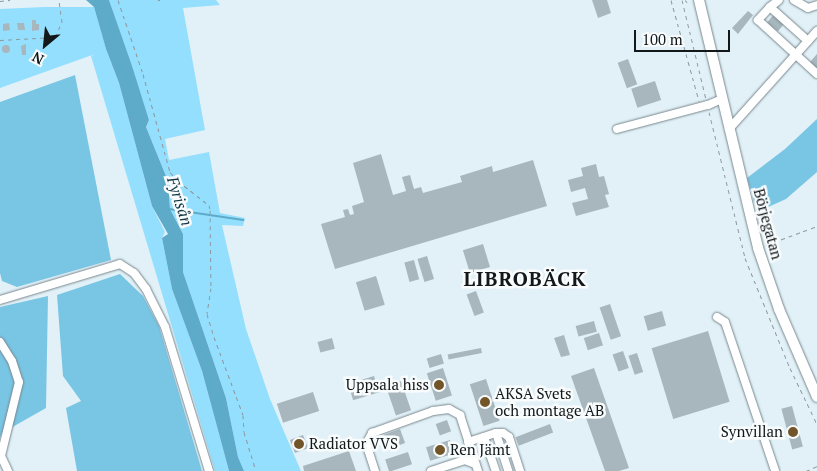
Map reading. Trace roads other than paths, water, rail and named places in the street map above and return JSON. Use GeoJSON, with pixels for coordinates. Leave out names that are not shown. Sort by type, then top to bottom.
{"type":"FeatureCollection","features":[{"type":"Feature","properties":{"kind":"main road","name":"Börjegatan"},"geometry":{"type":"LineString","coordinates":[[699,0],[758,248],[779,310],[817,397]]}},
{"type":"Feature","properties":{"kind":"main road","name":"Börjegatan"},"geometry":{"type":"LineString","coordinates":[[688,1],[711,52]]}},
{"type":"Feature","properties":{"kind":"street"},"geometry":{"type":"LineString","coordinates":[[779,0],[758,20],[817,74]]}},
{"type":"Feature","properties":{"kind":"street"},"geometry":{"type":"LineString","coordinates":[[794,0],[808,8],[817,5]]}},
{"type":"Feature","properties":{"kind":"street"},"geometry":{"type":"LineString","coordinates":[[770,7],[808,41]]}},
{"type":"Feature","properties":{"kind":"street"},"geometry":{"type":"LineString","coordinates":[[729,129],[817,32]]}},
{"type":"Feature","properties":{"kind":"street"},"geometry":{"type":"LineString","coordinates":[[617,129],[704,106],[722,99]]}},
{"type":"Feature","properties":{"kind":"street"},"geometry":{"type":"LineString","coordinates":[[0,300],[120,264],[134,272],[146,289],[165,327],[209,471]]}},
{"type":"Feature","properties":{"kind":"street"},"geometry":{"type":"LineString","coordinates":[[717,317],[725,322],[775,471]]}},
{"type":"Feature","properties":{"kind":"street"},"geometry":{"type":"LineString","coordinates":[[0,342],[12,361],[19,382],[1,456],[8,471]]}},
{"type":"Feature","properties":{"kind":"street"},"geometry":{"type":"LineString","coordinates":[[375,471],[366,444],[372,433],[433,411],[448,409],[460,415],[477,467]]}},
{"type":"Feature","properties":{"kind":"street"},"geometry":{"type":"LineString","coordinates":[[496,433],[508,471]]}},
{"type":"Feature","properties":{"kind":"street"},"geometry":{"type":"LineString","coordinates":[[468,442],[496,433],[509,437],[520,471]]}},
{"type":"Feature","properties":{"kind":"street"},"geometry":{"type":"LineString","coordinates":[[484,437],[496,471]]}},
{"type":"Feature","properties":{"kind":"street"},"geometry":{"type":"LineString","coordinates":[[431,471],[465,460],[477,467]]}},
{"type":"Feature","properties":{"kind":"waterway","name":"Fyrisån"},"geometry":{"type":"LineString","coordinates":[[169,209],[243,220]]}},
{"type":"Feature","properties":{"kind":"place","name":"Uppsala hiss"},"geometry":{"type":"Point","coordinates":[439,385]}},
{"type":"Feature","properties":{"kind":"place","name":"AKSA Svets och montage AB"},"geometry":{"type":"Point","coordinates":[485,402]}},
{"type":"Feature","properties":{"kind":"place","name":"Synvillan"},"geometry":{"type":"Point","coordinates":[793,432]}},
{"type":"Feature","properties":{"kind":"place","name":"Radiator VVS"},"geometry":{"type":"Point","coordinates":[299,444]}},
{"type":"Feature","properties":{"kind":"place","name":"Ren Jämt"},"geometry":{"type":"Point","coordinates":[440,450]}},
{"type":"Feature","properties":{"kind":"district","name":"LIBROBÄCK"},"geometry":{"type":"Point","coordinates":[525,278]}}]}
